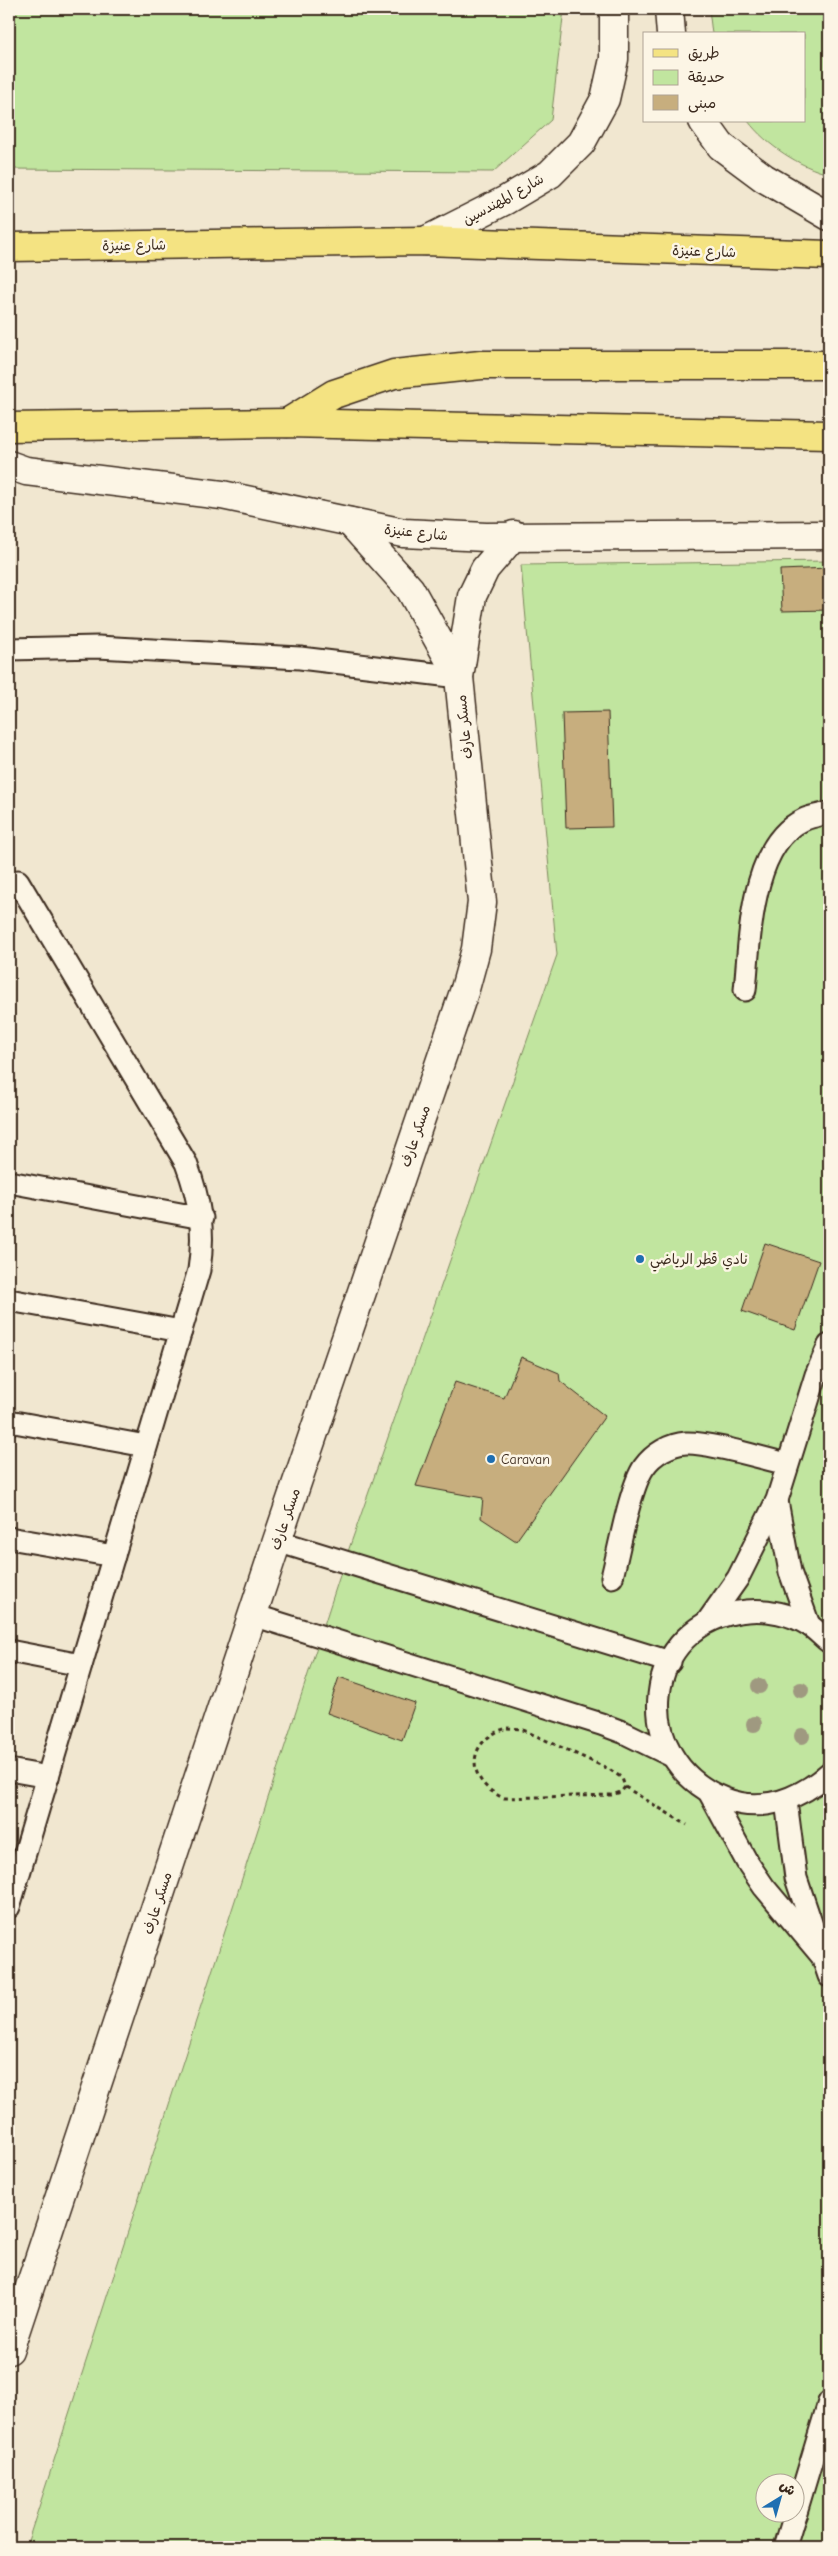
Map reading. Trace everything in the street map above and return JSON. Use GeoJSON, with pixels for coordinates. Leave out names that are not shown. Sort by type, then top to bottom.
{"type":"FeatureCollection","features":[{"type":"Feature","properties":{"kind":"main road","name":"شارع عنيزة"},"geometry":{"type":"LineString","coordinates":[[9,247],[426,241],[829,255]]}},
{"type":"Feature","properties":{"kind":"main road"},"geometry":{"type":"LineString","coordinates":[[287,422],[334,394],[394,374],[471,366],[829,365]]}},
{"type":"Feature","properties":{"kind":"main road"},"geometry":{"type":"LineString","coordinates":[[9,427],[287,422],[829,435]]}},
{"type":"Feature","properties":{"kind":"street","name":"شارع المهندسين"},"geometry":{"type":"LineString","coordinates":[[426,241],[506,200],[550,174],[581,143],[605,99],[614,59],[614,9]]}},
{"type":"Feature","properties":{"kind":"street"},"geometry":{"type":"LineString","coordinates":[[669,9],[671,32]]}},
{"type":"Feature","properties":{"kind":"street"},"geometry":{"type":"LineString","coordinates":[[704,122],[720,146],[764,178],[829,216]]}},
{"type":"Feature","properties":{"kind":"street","name":"شارع عنيزة"},"geometry":{"type":"LineString","coordinates":[[9,465],[26,471],[222,495],[404,533],[486,537],[514,535],[829,534]]}},
{"type":"Feature","properties":{"kind":"street","name":"مسكر عارف"},"geometry":{"type":"LineString","coordinates":[[350,522],[410,589],[436,632],[459,677]]}},
{"type":"Feature","properties":{"kind":"street","name":"مسكر عارف"},"geometry":{"type":"LineString","coordinates":[[9,2350],[277,1541],[465,989],[476,949],[482,902],[459,677],[472,596],[485,570],[514,535]]}},
{"type":"Feature","properties":{"kind":"lane"},"geometry":{"type":"LineString","coordinates":[[9,649],[98,647],[291,658],[459,677]]}},
{"type":"Feature","properties":{"kind":"lane"},"geometry":{"type":"LineString","coordinates":[[745,990],[754,896],[776,842],[803,820],[829,813]]}},
{"type":"Feature","properties":{"kind":"lane"},"geometry":{"type":"LineString","coordinates":[[11,1894],[48,1777],[181,1331],[199,1270],[203,1245],[202,1218],[197,1190],[186,1162],[18,881]]}},
{"type":"Feature","properties":{"kind":"lane"},"geometry":{"type":"LineString","coordinates":[[9,1182],[202,1218]]}},
{"type":"Feature","properties":{"kind":"lane"},"geometry":{"type":"LineString","coordinates":[[9,1300],[181,1331]]}},
{"type":"Feature","properties":{"kind":"lane"},"geometry":{"type":"LineString","coordinates":[[708,1622],[738,1578],[777,1500],[816,1375],[829,1344]]}},
{"type":"Feature","properties":{"kind":"lane"},"geometry":{"type":"LineString","coordinates":[[9,1421],[146,1446]]}},
{"type":"Feature","properties":{"kind":"lane"},"geometry":{"type":"LineString","coordinates":[[612,1577],[636,1484],[644,1467],[657,1454],[670,1447],[686,1443],[787,1464]]}},
{"type":"Feature","properties":{"kind":"lane"},"geometry":{"type":"LineString","coordinates":[[777,1500],[790,1572],[809,1625]]}},
{"type":"Feature","properties":{"kind":"lane"},"geometry":{"type":"LineString","coordinates":[[9,1538],[114,1556]]}},
{"type":"Feature","properties":{"kind":"lane"},"geometry":{"type":"LineString","coordinates":[[277,1541],[670,1662]]}},
{"type":"Feature","properties":{"kind":"lane"},"geometry":{"type":"LineString","coordinates":[[829,1642],[809,1625],[784,1614],[758,1610],[732,1612],[708,1622],[692,1633],[670,1662],[660,1690],[659,1719],[663,1738],[672,1756],[688,1777],[709,1792],[734,1802],[760,1805],[786,1801],[811,1789],[829,1773]]}},
{"type":"Feature","properties":{"kind":"lane"},"geometry":{"type":"LineString","coordinates":[[253,1616],[601,1724],[625,1733],[672,1756]]}},
{"type":"Feature","properties":{"kind":"lane"},"geometry":{"type":"LineString","coordinates":[[9,1651],[81,1665]]}},
{"type":"Feature","properties":{"kind":"lane"},"geometry":{"type":"LineString","coordinates":[[9,1770],[48,1777]]}},
{"type":"Feature","properties":{"kind":"lane"},"geometry":{"type":"LineString","coordinates":[[709,1792],[747,1862],[764,1887],[821,1955]]}},
{"type":"Feature","properties":{"kind":"lane"},"geometry":{"type":"LineString","coordinates":[[786,1801],[796,1878],[829,1976]]}},
{"type":"Feature","properties":{"kind":"lane"},"geometry":{"type":"LineString","coordinates":[[806,2477],[829,2402]]}},
{"type":"Feature","properties":{"kind":"lane"},"geometry":{"type":"LineString","coordinates":[[785,2547],[792,2524]]}},
{"type":"Feature","properties":{"kind":"path"},"geometry":{"type":"LineString","coordinates":[[507,1728],[521,1729],[609,1769],[622,1778],[625,1787],[621,1792],[611,1795],[504,1798],[490,1793],[480,1782],[475,1769],[475,1754],[482,1741],[493,1732],[507,1728]]}},
{"type":"Feature","properties":{"kind":"green space"},"geometry":{"type":"Polygon","coordinates":[[[9,9],[564,9],[551,120],[493,172],[9,169],[9,9]]]}},
{"type":"Feature","properties":{"kind":"green space"},"geometry":{"type":"Polygon","coordinates":[[[709,9],[829,9],[829,174],[818,171],[784,154],[755,130],[749,122],[806,122],[806,32],[712,32],[709,9]]]}},
{"type":"Feature","properties":{"kind":"green space","name":"نادي قطر الرياضي"},"geometry":{"type":"Polygon","coordinates":[[[829,561],[829,2547],[26,2547],[344,1563],[557,955],[521,565],[829,561]]]}},
{"type":"Feature","properties":{"kind":"building"},"geometry":{"type":"Polygon","coordinates":[[[829,568],[829,610],[782,611],[780,570],[829,568]]]}},
{"type":"Feature","properties":{"kind":"building"},"geometry":{"type":"Polygon","coordinates":[[[608,712],[612,827],[566,828],[562,713],[608,712]]]}},
{"type":"Feature","properties":{"kind":"building"},"geometry":{"type":"Polygon","coordinates":[[[765,1243],[819,1261],[795,1330],[742,1311],[765,1243]]]}},
{"type":"Feature","properties":{"kind":"building"},"geometry":{"type":"Polygon","coordinates":[[[521,1357],[559,1373],[560,1381],[605,1416],[516,1541],[481,1518],[483,1498],[416,1486],[455,1382],[504,1398],[521,1357]]]}},
{"type":"Feature","properties":{"kind":"building"},"geometry":{"type":"Polygon","coordinates":[[[339,1677],[415,1703],[402,1740],[327,1713],[339,1677]]]}},
{"type":"Feature","properties":{"kind":"place","name":"نادي قطر الرياضي"},"geometry":{"type":"Point","coordinates":[640,1259]}},
{"type":"Feature","properties":{"kind":"place","name":"Caravan"},"geometry":{"type":"Point","coordinates":[491,1459]}}]}
